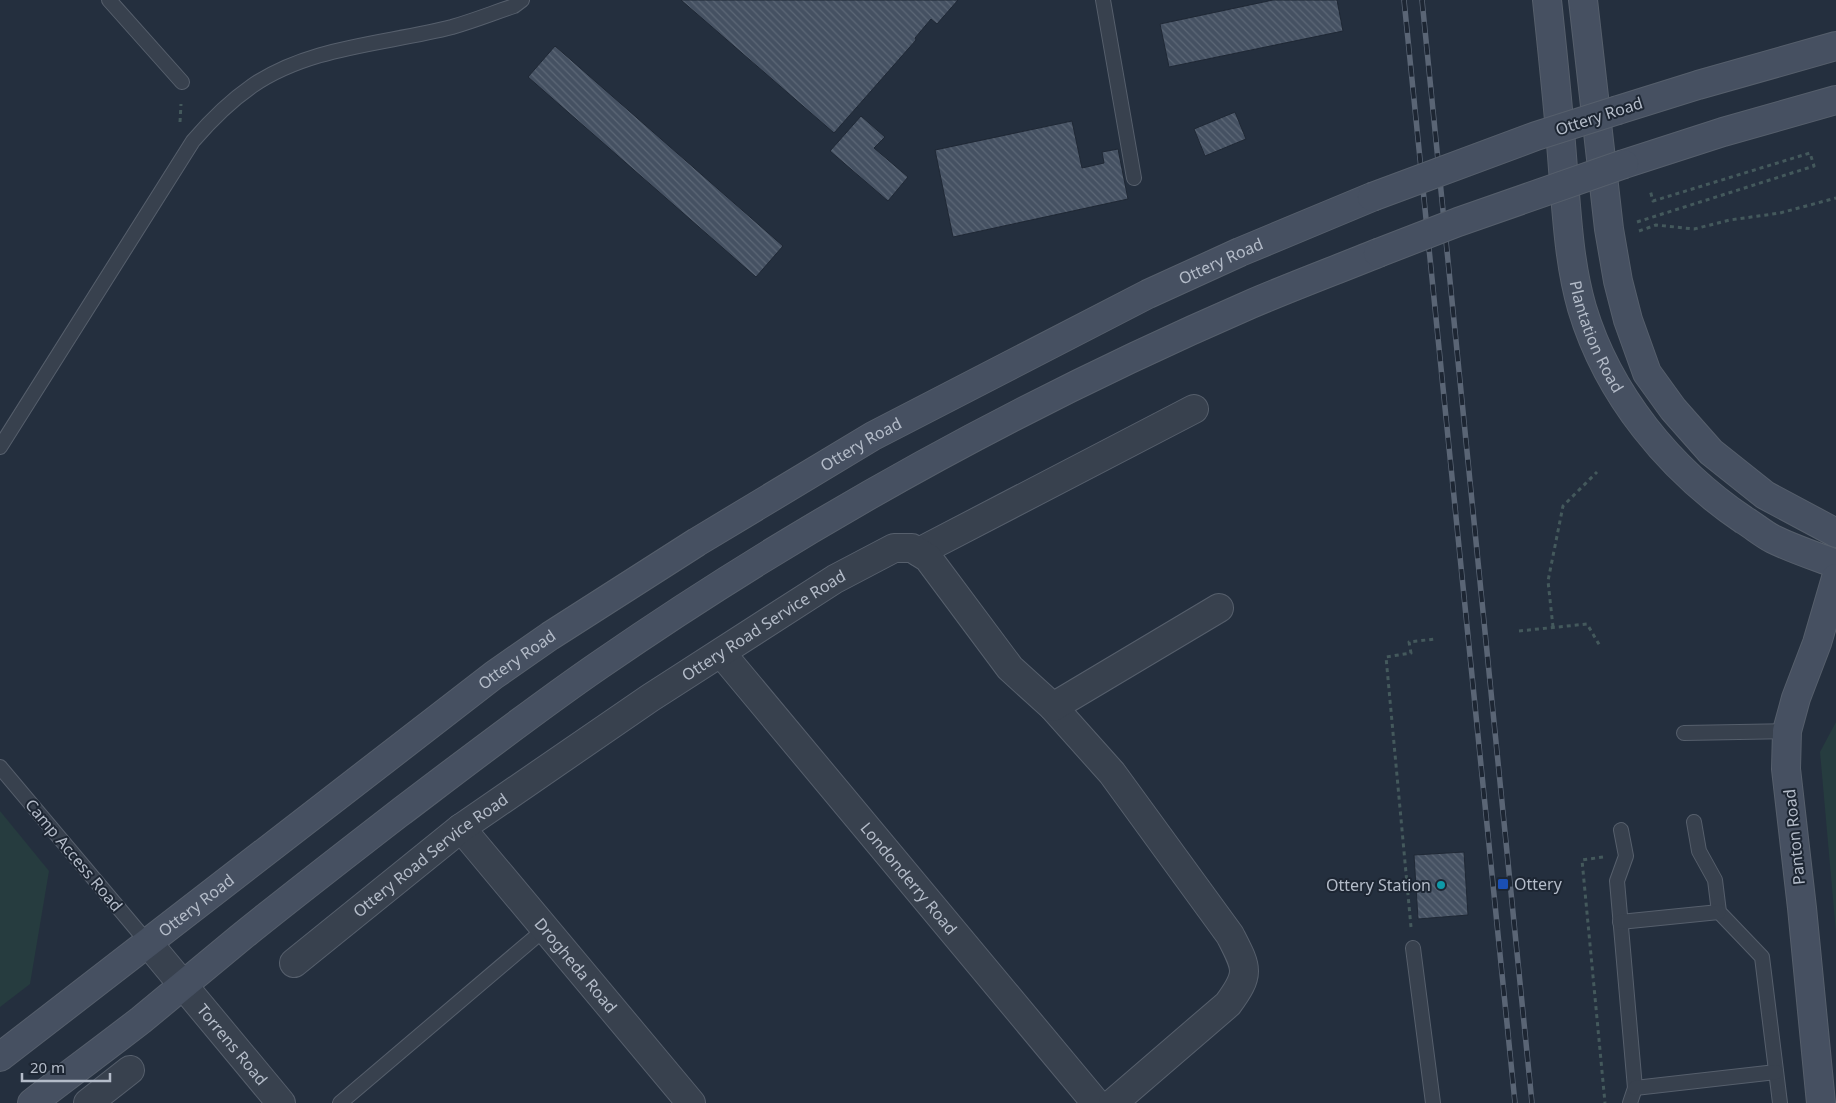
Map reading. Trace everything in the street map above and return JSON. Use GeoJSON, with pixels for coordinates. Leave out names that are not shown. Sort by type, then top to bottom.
{"type":"FeatureCollection","features":[{"type":"Feature","properties":{"kind":"main road","name":"Plantation Road"},"geometry":{"type":"LineString","coordinates":[[1547,0],[1572,258],[1582,308],[1596,347],[1632,412],[1686,473],[1712,497],[1771,538],[1799,551],[1836,564]]}},
{"type":"Feature","properties":{"kind":"main road","name":"Plantation Road"},"geometry":{"type":"LineString","coordinates":[[1583,0],[1609,229],[1618,281],[1628,320],[1647,372],[1672,409],[1712,452],[1766,495],[1836,533]]}},
{"type":"Feature","properties":{"kind":"main road","name":"Ottery Road"},"geometry":{"type":"LineString","coordinates":[[0,1058],[494,675],[550,636],[762,502],[873,436],[1148,294],[1240,252],[1372,197],[1518,143],[1618,110],[1836,46]]}},
{"type":"Feature","properties":{"kind":"main road"},"geometry":{"type":"LineString","coordinates":[[32,1103],[483,749],[598,666],[792,541],[964,443],[1157,346],[1253,303],[1378,253],[1458,222],[1624,164],[1724,132],[1836,100]]}},
{"type":"Feature","properties":{"kind":"main road","name":"Panton Road"},"geometry":{"type":"LineString","coordinates":[[1821,1103],[1786,769],[1787,730],[1796,698],[1826,633],[1836,578]]}},
{"type":"Feature","properties":{"kind":"street"},"geometry":{"type":"LineString","coordinates":[[1113,1103],[1228,1004],[1241,987],[1245,974],[1241,957],[1230,935],[1118,780],[1053,707],[1010,668],[928,558],[919,552],[1194,410]]}},
{"type":"Feature","properties":{"kind":"street","name":"Ottery Road Service Road"},"geometry":{"type":"LineString","coordinates":[[294,963],[461,828],[650,698],[722,654],[835,579],[888,551],[904,547],[912,548],[919,552]]}},
{"type":"Feature","properties":{"kind":"street"},"geometry":{"type":"LineString","coordinates":[[1053,707],[1219,608]]}},
{"type":"Feature","properties":{"kind":"street","name":"Londonderry Road"},"geometry":{"type":"LineString","coordinates":[[722,654],[1096,1103]]}},
{"type":"Feature","properties":{"kind":"street","name":"Drogheda Road"},"geometry":{"type":"LineString","coordinates":[[461,828],[691,1103]]}},
{"type":"Feature","properties":{"kind":"street","name":"Torrens Road"},"geometry":{"type":"LineString","coordinates":[[148,943],[281,1103]]}},
{"type":"Feature","properties":{"kind":"street"},"geometry":{"type":"LineString","coordinates":[[88,1103],[130,1070]]}},
{"type":"Feature","properties":{"kind":"lane"},"geometry":{"type":"LineString","coordinates":[[109,0],[182,82]]}},
{"type":"Feature","properties":{"kind":"lane"},"geometry":{"type":"LineString","coordinates":[[0,446],[193,141],[210,121],[229,104],[280,70],[308,59],[452,26],[514,6],[522,0]]}},
{"type":"Feature","properties":{"kind":"lane"},"geometry":{"type":"LineString","coordinates":[[1103,0],[1134,178]]}},
{"type":"Feature","properties":{"kind":"lane"},"geometry":{"type":"LineString","coordinates":[[1684,733],[1787,730]]}},
{"type":"Feature","properties":{"kind":"lane","name":"Camp Access Road"},"geometry":{"type":"LineString","coordinates":[[0,767],[148,943]]}},
{"type":"Feature","properties":{"kind":"lane"},"geometry":{"type":"LineString","coordinates":[[1694,822],[1699,851],[1715,880],[1719,912],[1762,956],[1780,1103]]}},
{"type":"Feature","properties":{"kind":"lane"},"geometry":{"type":"LineString","coordinates":[[1622,830],[1626,856],[1617,881],[1635,1088],[1630,1103]]}},
{"type":"Feature","properties":{"kind":"lane"},"geometry":{"type":"LineString","coordinates":[[1620,922],[1719,912]]}},
{"type":"Feature","properties":{"kind":"lane"},"geometry":{"type":"LineString","coordinates":[[340,1103],[546,928]]}},
{"type":"Feature","properties":{"kind":"lane"},"geometry":{"type":"LineString","coordinates":[[1413,948],[1433,1103]]}},
{"type":"Feature","properties":{"kind":"lane"},"geometry":{"type":"LineString","coordinates":[[1635,1088],[1776,1072]]}},
{"type":"Feature","properties":{"kind":"path"},"geometry":{"type":"LineString","coordinates":[[1634,223],[1814,166],[1810,153],[1653,201],[1650,190]]}},
{"type":"Feature","properties":{"kind":"path"},"geometry":{"type":"LineString","coordinates":[[1631,233],[1656,225],[1694,229],[1730,220],[1780,213],[1836,198]]}},
{"type":"Feature","properties":{"kind":"path"},"geometry":{"type":"LineString","coordinates":[[1553,627],[1548,581],[1563,506],[1597,472]]}},
{"type":"Feature","properties":{"kind":"path"},"geometry":{"type":"LineString","coordinates":[[1519,631],[1587,624],[1600,646]]}},
{"type":"Feature","properties":{"kind":"path"},"geometry":{"type":"LineString","coordinates":[[1413,948],[1386,656],[1411,653],[1409,642],[1435,639]]}},
{"type":"Feature","properties":{"kind":"path"},"geometry":{"type":"LineString","coordinates":[[1605,1103],[1582,860],[1609,856]]}},
{"type":"Feature","properties":{"kind":"green space"},"geometry":{"type":"Polygon","coordinates":[[[1836,722],[1836,933],[1820,752],[1836,722]]]}},
{"type":"Feature","properties":{"kind":"green space"},"geometry":{"type":"Polygon","coordinates":[[[0,811],[49,871],[30,984],[0,1007],[0,811]]]}},
{"type":"Feature","properties":{"kind":"building"},"geometry":{"type":"Polygon","coordinates":[[[681,0],[958,0],[937,24],[931,19],[915,38],[916,40],[834,133],[681,0]]]}},
{"type":"Feature","properties":{"kind":"building"},"geometry":{"type":"Polygon","coordinates":[[[1273,0],[1337,0],[1343,31],[1169,67],[1160,24],[1273,0]]]}},
{"type":"Feature","properties":{"kind":"building"},"geometry":{"type":"Polygon","coordinates":[[[555,46],[783,246],[756,277],[528,77],[555,46]]]}},
{"type":"Feature","properties":{"kind":"building"},"geometry":{"type":"Polygon","coordinates":[[[1235,112],[1246,139],[1205,156],[1194,129],[1235,112]]]}},
{"type":"Feature","properties":{"kind":"building"},"geometry":{"type":"Polygon","coordinates":[[[861,116],[885,137],[874,148],[908,177],[888,201],[830,151],[861,116]]]}},
{"type":"Feature","properties":{"kind":"building"},"geometry":{"type":"Polygon","coordinates":[[[1072,121],[1082,168],[1104,163],[1102,152],[1118,149],[1128,199],[953,237],[935,150],[1072,121]]]}},
{"type":"Feature","properties":{"kind":"building","name":"Ottery Station"},"geometry":{"type":"Polygon","coordinates":[[[1464,852],[1468,915],[1418,919],[1414,855],[1464,852]]]}},
{"type":"Feature","properties":{"kind":"railway"},"geometry":{"type":"LineString","coordinates":[[1404,0],[1515,1103]]}},
{"type":"Feature","properties":{"kind":"railway"},"geometry":{"type":"LineString","coordinates":[[1422,0],[1532,1103]]}},
{"type":"Feature","properties":{"kind":"place","name":"Ottery"},"geometry":{"type":"Point","coordinates":[1503,884]}},
{"type":"Feature","properties":{"kind":"place","name":"Ottery Station"},"geometry":{"type":"Point","coordinates":[1441,885]}}]}
